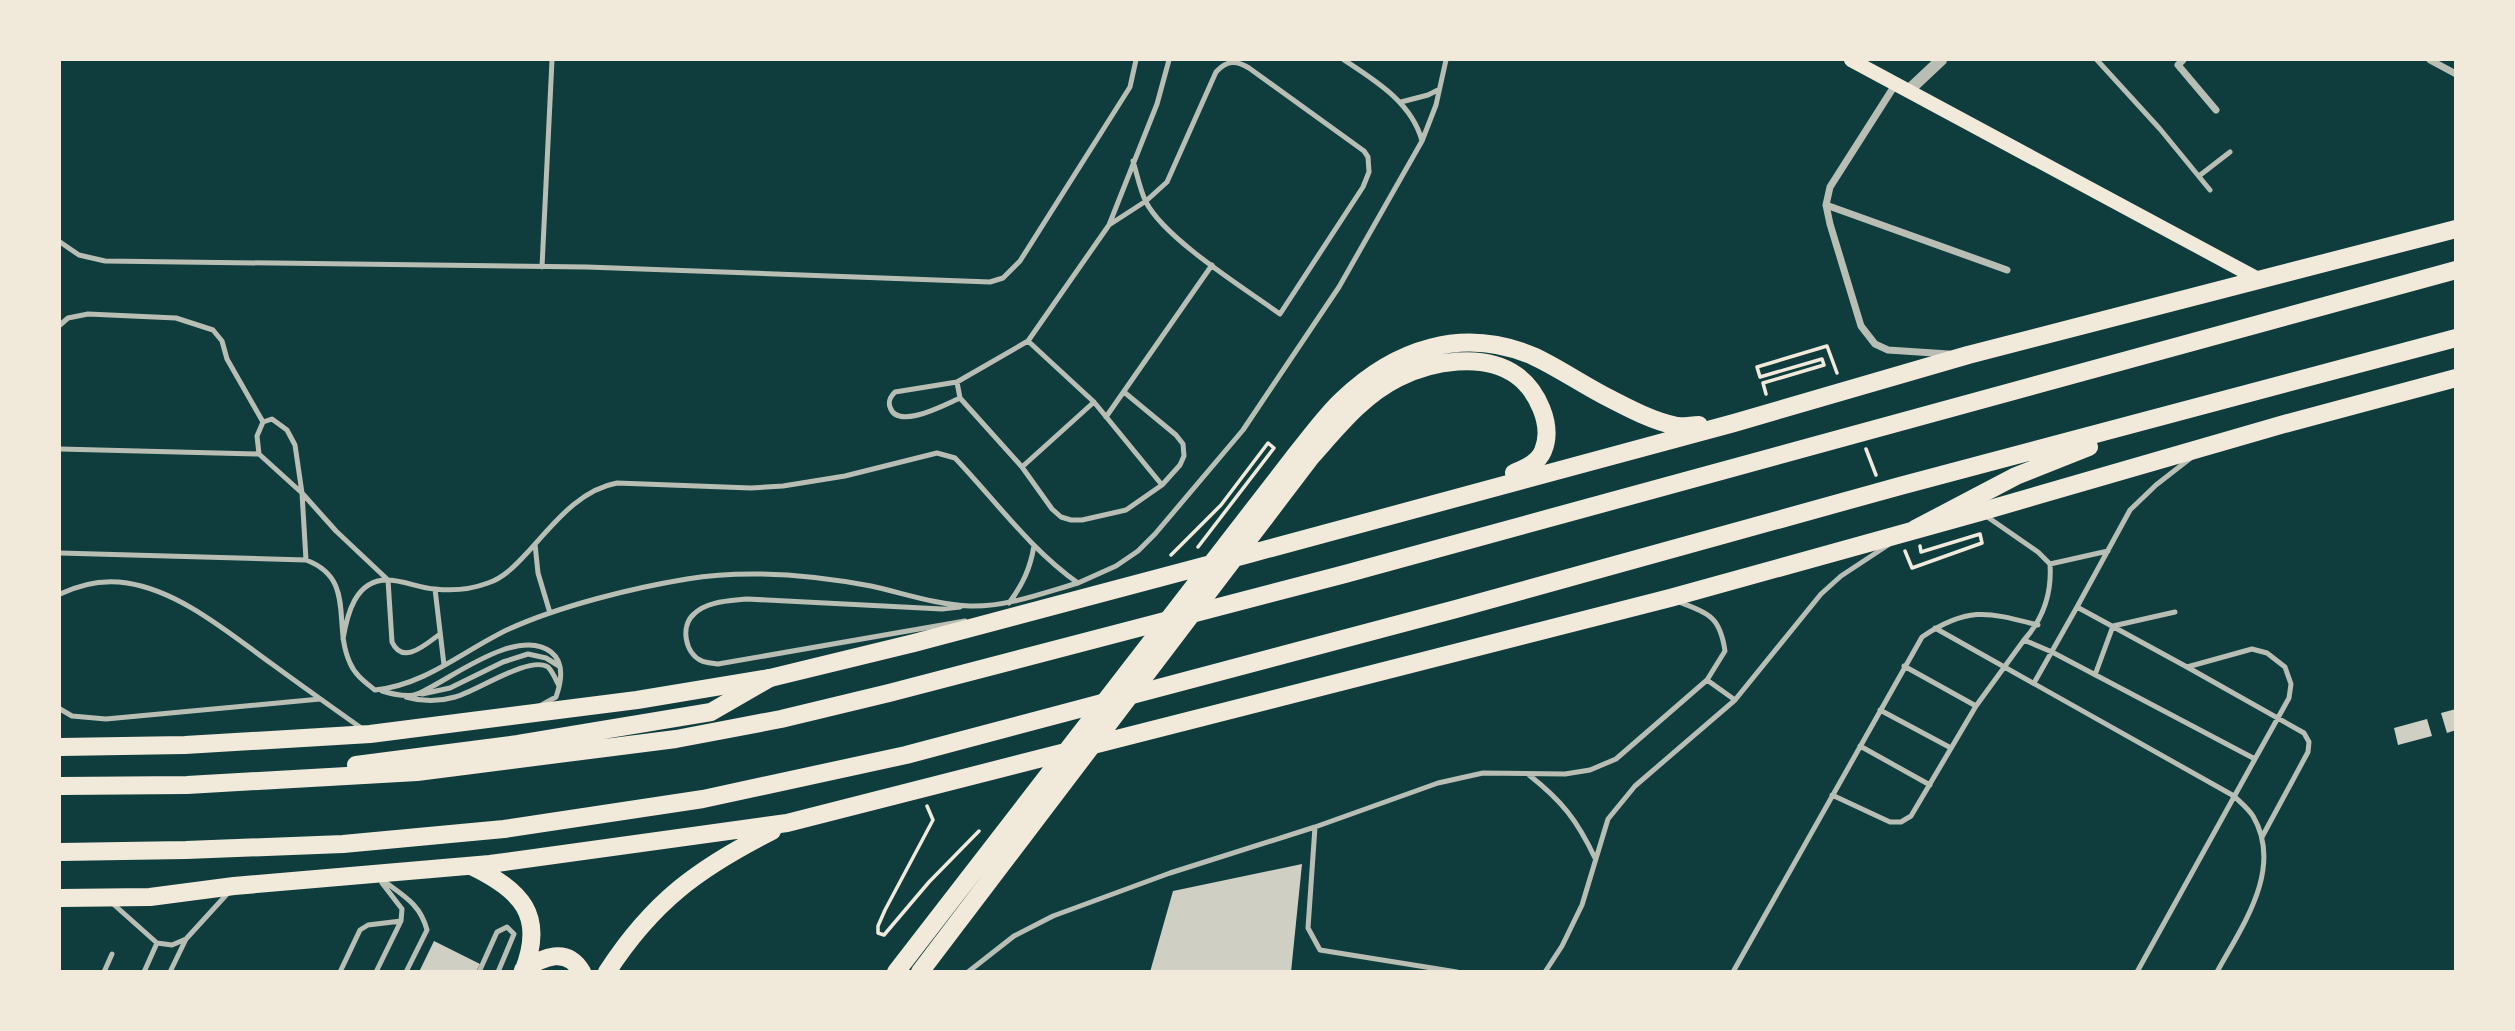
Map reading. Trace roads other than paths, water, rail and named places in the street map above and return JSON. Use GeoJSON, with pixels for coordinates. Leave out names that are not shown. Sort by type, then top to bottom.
{"type":"FeatureCollection","features":[{"type":"Feature","properties":{"kind":"highway"},"geometry":{"type":"LineString","coordinates":[[60,747],[185,745],[370,734],[637,700],[770,678],[914,643],[1772,413],[1968,355],[2455,229]]}},
{"type":"Feature","properties":{"kind":"highway"},"geometry":{"type":"LineString","coordinates":[[60,786],[264,782],[481,766],[676,738],[781,719],[1345,574],[2455,270]]}},
{"type":"Feature","properties":{"kind":"highway"},"geometry":{"type":"LineString","coordinates":[[60,852],[343,844],[504,829],[703,799],[906,755],[2455,338]]}},
{"type":"Feature","properties":{"kind":"highway"},"geometry":{"type":"LineString","coordinates":[[920,971],[1304,455],[1341,401],[1369,377],[1389,364],[1419,351],[1474,341],[1499,345],[1533,356],[1635,411],[1678,426],[1734,423]]}},
{"type":"Feature","properties":{"kind":"highway"},"geometry":{"type":"LineString","coordinates":[[896,971],[1304,455],[1365,400],[1399,377],[1432,365],[1468,361],[1494,365],[1515,374],[1532,389],[1543,412],[1546,439],[1543,453],[1531,466],[1476,491]]}},
{"type":"Feature","properties":{"kind":"highway"},"geometry":{"type":"LineString","coordinates":[[60,898],[150,897],[234,886],[471,866],[787,823],[1670,598],[1908,534],[2206,446],[2455,378]]}},
{"type":"Feature","properties":{"kind":"highway"},"geometry":{"type":"LineString","coordinates":[[1908,534],[2016,475],[2178,414]]}},
{"type":"Feature","properties":{"kind":"highway"},"geometry":{"type":"LineString","coordinates":[[264,782],[326,769],[518,744],[711,712],[770,678]]}},
{"type":"Feature","properties":{"kind":"highway"},"geometry":{"type":"LineString","coordinates":[[607,971],[628,939],[661,904],[692,877],[731,852],[787,823]]}},
{"type":"Feature","properties":{"kind":"highway"},"geometry":{"type":"LineString","coordinates":[[471,866],[504,884],[524,903],[532,934],[523,971]]}},
{"type":"Feature","properties":{"kind":"highway"},"geometry":{"type":"LineString","coordinates":[[523,971],[546,957],[558,955],[569,957],[582,971]]}},
{"type":"Feature","properties":{"kind":"main road"},"geometry":{"type":"LineString","coordinates":[[1851,60],[2260,280]]}},
{"type":"Feature","properties":{"kind":"street"},"geometry":{"type":"LineString","coordinates":[[1941,60],[1901,88],[1830,187],[1826,205],[1861,326],[1875,344],[1888,350],[1968,355]]}},
{"type":"Feature","properties":{"kind":"street"},"geometry":{"type":"LineString","coordinates":[[2183,60],[2178,65],[2216,110]]}},
{"type":"Feature","properties":{"kind":"street"},"geometry":{"type":"LineString","coordinates":[[2430,60],[2455,74]]}},
{"type":"Feature","properties":{"kind":"street"},"geometry":{"type":"LineString","coordinates":[[1826,205],[2007,270]]}},
{"type":"Feature","properties":{"kind":"lane"},"geometry":{"type":"LineString","coordinates":[[542,267],[552,60]]}},
{"type":"Feature","properties":{"kind":"lane"},"geometry":{"type":"LineString","coordinates":[[60,242],[79,254],[105,261],[542,267],[990,282],[1003,278],[1020,261],[1130,87],[1136,60]]}},
{"type":"Feature","properties":{"kind":"lane"},"geometry":{"type":"LineString","coordinates":[[960,398],[909,418],[899,417],[892,412],[889,405],[890,397],[895,392],[957,382],[1028,341],[1109,225],[1157,104],[1169,60]]}},
{"type":"Feature","properties":{"kind":"lane"},"geometry":{"type":"LineString","coordinates":[[1345,60],[1401,103],[1413,118],[1422,141]]}},
{"type":"Feature","properties":{"kind":"lane"},"geometry":{"type":"LineString","coordinates":[[1044,607],[718,664],[703,662],[692,654],[686,642],[687,623],[694,613],[706,606],[726,601],[747,599],[969,606],[1009,603],[1079,583],[1116,566],[1150,539],[1242,430],[1339,287],[1422,141],[1431,120],[1446,60]]}},
{"type":"Feature","properties":{"kind":"lane"},"geometry":{"type":"LineString","coordinates":[[2097,60],[2160,129],[2210,190]]}},
{"type":"Feature","properties":{"kind":"lane"},"geometry":{"type":"LineString","coordinates":[[1109,225],[1146,201],[1167,182],[1216,72],[1230,62],[1240,63],[1364,151],[1368,157],[1369,172],[1353,202],[1280,314],[1212,265],[1156,218],[1146,201],[1133,161]]}},
{"type":"Feature","properties":{"kind":"lane"},"geometry":{"type":"LineString","coordinates":[[1401,103],[1438,90]]}},
{"type":"Feature","properties":{"kind":"lane"},"geometry":{"type":"LineString","coordinates":[[2199,176],[2230,152]]}},
{"type":"Feature","properties":{"kind":"lane"},"geometry":{"type":"LineString","coordinates":[[1107,418],[1212,265]]}},
{"type":"Feature","properties":{"kind":"lane"},"geometry":{"type":"LineString","coordinates":[[60,325],[68,318],[88,314],[176,318],[213,330],[222,341],[227,359],[263,422]]}},
{"type":"Feature","properties":{"kind":"lane"},"geometry":{"type":"LineString","coordinates":[[1028,341],[1094,402],[1162,485]]}},
{"type":"Feature","properties":{"kind":"lane"},"geometry":{"type":"LineString","coordinates":[[957,382],[960,398],[1022,467],[1052,509],[1061,517],[1071,520],[1126,510],[1162,485],[1180,465],[1184,456],[1183,444],[1176,435],[1124,392]]}},
{"type":"Feature","properties":{"kind":"lane"},"geometry":{"type":"LineString","coordinates":[[1022,467],[1094,402]]}},
{"type":"Feature","properties":{"kind":"lane"},"geometry":{"type":"LineString","coordinates":[[259,454],[257,436],[263,422],[272,419],[287,430],[295,445],[302,493],[306,560]]}},
{"type":"Feature","properties":{"kind":"lane"},"geometry":{"type":"LineString","coordinates":[[2034,683],[2130,510],[2142,497],[2206,446]]}},
{"type":"Feature","properties":{"kind":"lane"},"geometry":{"type":"LineString","coordinates":[[60,449],[259,454],[302,493],[388,580],[392,642],[396,650],[402,654],[410,653],[440,635]]}},
{"type":"Feature","properties":{"kind":"lane"},"geometry":{"type":"LineString","coordinates":[[343,639],[347,615],[356,597],[368,586],[388,580],[435,589],[463,589],[490,583],[502,576],[571,507],[600,486],[628,483],[751,488],[800,484],[845,477],[937,453],[955,458],[1034,545],[1056,567],[1079,583]]}},
{"type":"Feature","properties":{"kind":"lane"},"geometry":{"type":"LineString","coordinates":[[1832,795],[1889,822],[1901,822],[1911,816],[1976,706],[2004,665],[2038,625],[2051,585],[2050,564],[2038,552],[1980,512]]}},
{"type":"Feature","properties":{"kind":"lane"},"geometry":{"type":"LineString","coordinates":[[1545,971],[1562,946],[1582,905],[1608,819],[1635,786],[1735,700],[1821,594],[1841,576],[1908,534]]}},
{"type":"Feature","properties":{"kind":"lane"},"geometry":{"type":"LineString","coordinates":[[534,544],[538,573],[550,612]]}},
{"type":"Feature","properties":{"kind":"lane"},"geometry":{"type":"LineString","coordinates":[[1009,603],[1023,583],[1034,545]]}},
{"type":"Feature","properties":{"kind":"lane"},"geometry":{"type":"LineString","coordinates":[[2050,564],[2108,551]]}},
{"type":"Feature","properties":{"kind":"lane"},"geometry":{"type":"LineString","coordinates":[[60,553],[306,560],[328,573],[337,587],[341,601],[343,639],[349,662],[360,678],[375,690],[426,701],[450,698],[520,668],[539,664],[547,667],[559,687]]}},
{"type":"Feature","properties":{"kind":"lane"},"geometry":{"type":"LineString","coordinates":[[375,690],[395,688],[412,682],[491,638],[550,612],[688,579],[725,575],[797,576],[843,582],[943,605]]}},
{"type":"Feature","properties":{"kind":"lane"},"geometry":{"type":"LineString","coordinates":[[60,594],[78,586],[99,582],[127,583],[153,590],[204,615],[370,734]]}},
{"type":"Feature","properties":{"kind":"lane"},"geometry":{"type":"LineString","coordinates":[[435,589],[444,665]]}},
{"type":"Feature","properties":{"kind":"lane"},"geometry":{"type":"LineString","coordinates":[[968,971],[1014,936],[1053,916],[1170,873],[1315,827],[1438,783],[1483,773],[1565,774],[1590,770],[1616,759],[1707,680],[1725,651],[1722,631],[1710,614],[1670,598]]}},
{"type":"Feature","properties":{"kind":"lane"},"geometry":{"type":"LineString","coordinates":[[2077,607],[2304,733],[2309,742],[2308,752],[2262,837]]}},
{"type":"Feature","properties":{"kind":"lane"},"geometry":{"type":"LineString","coordinates":[[1733,971],[1922,637],[1935,628],[1985,612],[2038,625]]}},
{"type":"Feature","properties":{"kind":"lane"},"geometry":{"type":"LineString","coordinates":[[2113,626],[2175,612]]}},
{"type":"Feature","properties":{"kind":"lane"},"geometry":{"type":"LineString","coordinates":[[2095,675],[2113,626]]}},
{"type":"Feature","properties":{"kind":"lane"},"geometry":{"type":"LineString","coordinates":[[1935,628],[2234,796],[2252,814],[2262,837],[2264,864],[2256,899],[2217,971]]}},
{"type":"Feature","properties":{"kind":"lane"},"geometry":{"type":"LineString","coordinates":[[2024,640],[2052,652],[2255,759]]}},
{"type":"Feature","properties":{"kind":"lane"},"geometry":{"type":"LineString","coordinates":[[416,695],[494,654],[521,645],[545,648],[555,655],[560,667],[556,697],[535,709],[506,717]]}},
{"type":"Feature","properties":{"kind":"lane"},"geometry":{"type":"LineString","coordinates":[[2137,971],[2289,698],[2291,684],[2285,667],[2267,653],[2252,649],[2188,667]]}},
{"type":"Feature","properties":{"kind":"lane"},"geometry":{"type":"LineString","coordinates":[[399,695],[416,695],[450,688],[503,662],[528,654],[546,658],[560,667]]}},
{"type":"Feature","properties":{"kind":"lane"},"geometry":{"type":"LineString","coordinates":[[1904,666],[1976,706]]}},
{"type":"Feature","properties":{"kind":"lane"},"geometry":{"type":"LineString","coordinates":[[1707,680],[1735,700]]}},
{"type":"Feature","properties":{"kind":"lane"},"geometry":{"type":"LineString","coordinates":[[60,709],[72,716],[106,719],[320,699]]}},
{"type":"Feature","properties":{"kind":"lane"},"geometry":{"type":"LineString","coordinates":[[1880,710],[1951,748]]}},
{"type":"Feature","properties":{"kind":"lane"},"geometry":{"type":"LineString","coordinates":[[1860,746],[1930,785]]}},
{"type":"Feature","properties":{"kind":"lane"},"geometry":{"type":"LineString","coordinates":[[1529,775],[1554,795],[1580,826],[1595,858]]}},
{"type":"Feature","properties":{"kind":"lane"},"geometry":{"type":"LineString","coordinates":[[1315,827],[1308,928],[1320,950],[1457,971]]}},
{"type":"Feature","properties":{"kind":"lane"},"geometry":{"type":"LineString","coordinates":[[376,875],[402,909],[401,921],[376,971]]}},
{"type":"Feature","properties":{"kind":"lane"},"geometry":{"type":"LineString","coordinates":[[376,875],[417,906],[424,918],[427,930],[406,971]]}},
{"type":"Feature","properties":{"kind":"lane"},"geometry":{"type":"LineString","coordinates":[[170,971],[186,939],[234,886]]}},
{"type":"Feature","properties":{"kind":"lane"},"geometry":{"type":"LineString","coordinates":[[104,896],[157,943],[172,944],[186,939]]}},
{"type":"Feature","properties":{"kind":"lane"},"geometry":{"type":"LineString","coordinates":[[340,971],[360,930],[368,925],[401,921]]}},
{"type":"Feature","properties":{"kind":"lane"},"geometry":{"type":"LineString","coordinates":[[479,971],[497,932],[511,928],[514,934],[498,971]]}},
{"type":"Feature","properties":{"kind":"lane"},"geometry":{"type":"LineString","coordinates":[[144,971],[157,943]]}},
{"type":"Feature","properties":{"kind":"lane"},"geometry":{"type":"LineString","coordinates":[[104,971],[112,954]]}}]}
